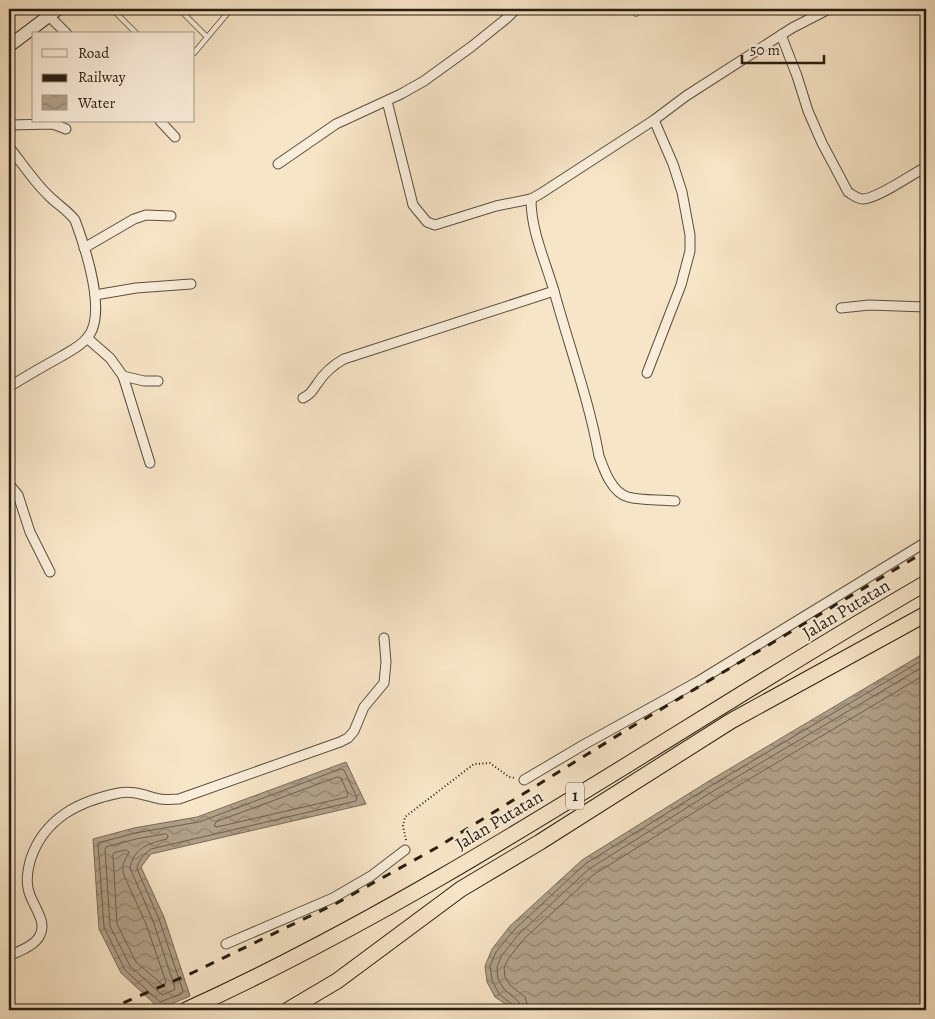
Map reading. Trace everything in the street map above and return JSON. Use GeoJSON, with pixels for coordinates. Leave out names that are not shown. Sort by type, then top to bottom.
{"type":"FeatureCollection","features":[{"type":"Feature","properties":{"kind":"highway","name":"Jalan Putatan"},"geometry":{"type":"LineString","coordinates":[[186,1010],[278,966],[357,924],[512,835],[683,729],[926,583]]}},
{"type":"Feature","properties":{"kind":"highway","name":"1"},"geometry":{"type":"LineString","coordinates":[[288,1010],[344,976],[461,889],[540,842],[731,721],[926,614]]}},
{"type":"Feature","properties":{"kind":"highway"},"geometry":{"type":"LineString","coordinates":[[683,729],[689,733],[731,721]]}},
{"type":"Feature","properties":{"kind":"highway"},"geometry":{"type":"LineString","coordinates":[[512,835],[527,832],[540,842]]}},
{"type":"Feature","properties":{"kind":"street"},"geometry":{"type":"LineString","coordinates":[[278,164],[336,124],[387,101],[424,81],[471,47],[516,9]]}},
{"type":"Feature","properties":{"kind":"street"},"geometry":{"type":"LineString","coordinates":[[387,101],[413,205],[427,222],[435,225],[496,206],[531,199],[781,35],[829,9]]}},
{"type":"Feature","properties":{"kind":"street"},"geometry":{"type":"LineString","coordinates":[[9,46],[53,12],[66,32]]}},
{"type":"Feature","properties":{"kind":"street"},"geometry":{"type":"LineString","coordinates":[[781,35],[798,76],[808,111],[826,152],[848,192],[864,199],[879,194],[926,167]]}},
{"type":"Feature","properties":{"kind":"street"},"geometry":{"type":"LineString","coordinates":[[647,373],[678,291],[690,251],[690,235],[682,192],[673,164],[654,120]]}},
{"type":"Feature","properties":{"kind":"street"},"geometry":{"type":"LineString","coordinates":[[161,122],[175,137]]}},
{"type":"Feature","properties":{"kind":"street"},"geometry":{"type":"LineString","coordinates":[[9,125],[53,124],[66,129]]}},
{"type":"Feature","properties":{"kind":"street"},"geometry":{"type":"LineString","coordinates":[[9,147],[42,189],[69,212],[75,220],[84,248],[97,312],[95,323],[87,338],[75,348],[9,387]]}},
{"type":"Feature","properties":{"kind":"street"},"geometry":{"type":"LineString","coordinates":[[531,199],[532,219],[538,246],[554,291],[586,396],[599,456],[607,475],[620,493],[627,497],[675,501]]}},
{"type":"Feature","properties":{"kind":"street"},"geometry":{"type":"LineString","coordinates":[[84,248],[134,219],[146,215],[171,216]]}},
{"type":"Feature","properties":{"kind":"street"},"geometry":{"type":"LineString","coordinates":[[95,296],[136,288],[191,284]]}},
{"type":"Feature","properties":{"kind":"street"},"geometry":{"type":"LineString","coordinates":[[303,398],[311,394],[316,384],[334,364],[344,359],[554,291]]}},
{"type":"Feature","properties":{"kind":"street"},"geometry":{"type":"LineString","coordinates":[[841,308],[869,305],[926,307]]}},
{"type":"Feature","properties":{"kind":"street"},"geometry":{"type":"LineString","coordinates":[[87,338],[110,358],[123,376],[150,464]]}},
{"type":"Feature","properties":{"kind":"street"},"geometry":{"type":"LineString","coordinates":[[123,376],[144,381],[158,381]]}},
{"type":"Feature","properties":{"kind":"street"},"geometry":{"type":"LineString","coordinates":[[9,484],[18,495],[30,532],[50,572]]}},
{"type":"Feature","properties":{"kind":"street"},"geometry":{"type":"LineString","coordinates":[[524,780],[694,684],[926,542]]}},
{"type":"Feature","properties":{"kind":"street"},"geometry":{"type":"LineString","coordinates":[[9,956],[33,943],[40,936],[41,921],[31,899],[27,876],[35,849],[42,835],[52,822],[65,813],[86,803],[120,793],[134,792],[168,800],[179,799],[348,738],[354,731],[364,707],[384,683],[386,668],[384,638]]}},
{"type":"Feature","properties":{"kind":"street"},"geometry":{"type":"LineString","coordinates":[[226,944],[333,898],[371,876],[405,850]]}},
{"type":"Feature","properties":{"kind":"lane"},"geometry":{"type":"LineString","coordinates":[[115,9],[116,14],[135,32]]}},
{"type":"Feature","properties":{"kind":"lane"},"geometry":{"type":"LineString","coordinates":[[179,9],[207,37]]}},
{"type":"Feature","properties":{"kind":"lane"},"geometry":{"type":"LineString","coordinates":[[195,53],[232,9]]}},
{"type":"Feature","properties":{"kind":"lane"},"geometry":{"type":"LineString","coordinates":[[632,9],[636,14]]}},
{"type":"Feature","properties":{"kind":"path"},"geometry":{"type":"LineString","coordinates":[[405,850],[406,840],[403,826],[405,817],[474,764],[490,763],[509,777],[524,780]]}},
{"type":"Feature","properties":{"kind":"water"},"geometry":{"type":"Polygon","coordinates":[[[926,652],[926,1010],[514,1010],[495,997],[487,982],[485,966],[492,949],[510,926],[582,860],[709,781],[926,652]]]}},
{"type":"Feature","properties":{"kind":"water"},"geometry":{"type":"Polygon","coordinates":[[[346,762],[366,804],[151,854],[141,867],[164,917],[190,996],[160,1009],[121,973],[99,929],[93,839],[134,828],[197,817],[346,762]]]}},
{"type":"Feature","properties":{"kind":"railway"},"geometry":{"type":"LineString","coordinates":[[107,1010],[192,973],[337,903],[436,848],[628,729],[926,551]]}}]}
